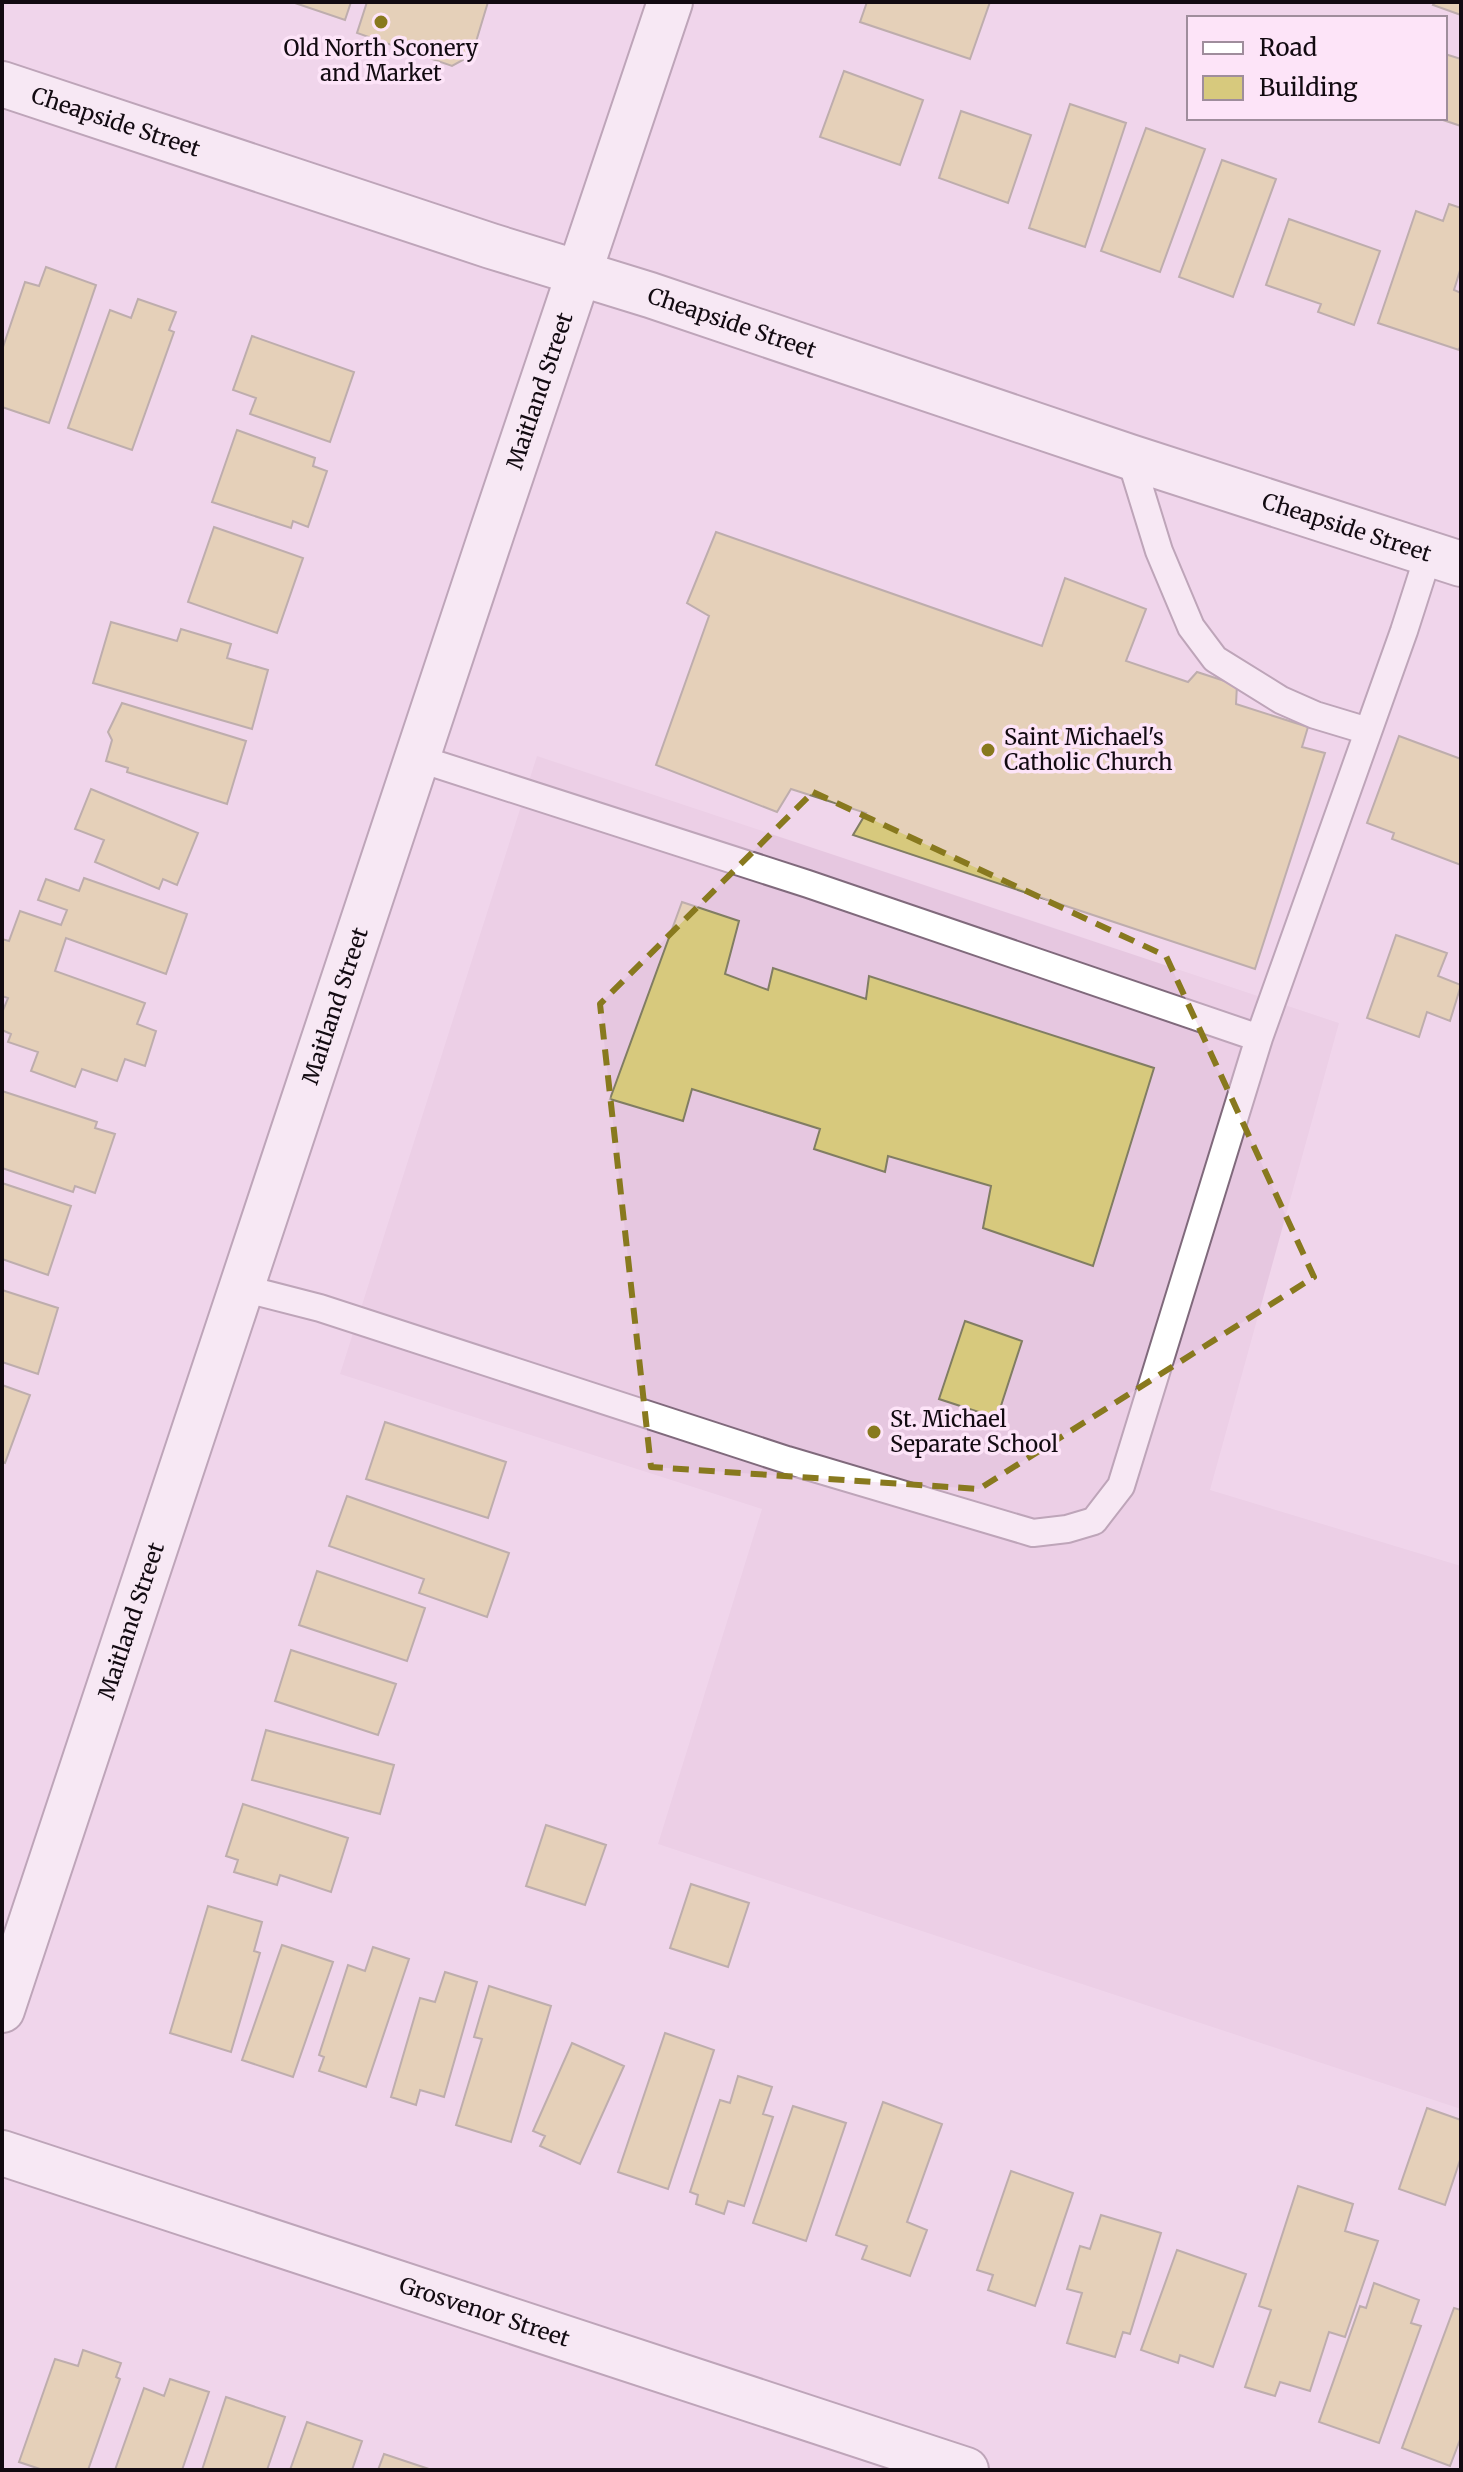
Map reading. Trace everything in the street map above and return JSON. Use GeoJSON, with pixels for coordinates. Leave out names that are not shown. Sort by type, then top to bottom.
{"type":"FeatureCollection","features":[{"type":"Feature","properties":{"kind":"street","name":"Maitland Street"},"geometry":{"type":"LineString","coordinates":[[2,2010],[670,2]]}},
{"type":"Feature","properties":{"kind":"street","name":"Cheapside Street"},"geometry":{"type":"LineString","coordinates":[[2,84],[1445,559]]}},
{"type":"Feature","properties":{"kind":"street","name":"Grosvenor Street"},"geometry":{"type":"LineString","coordinates":[[2,2153],[966,2470]]}},
{"type":"Feature","properties":{"kind":"lane"},"geometry":{"type":"LineString","coordinates":[[1130,457],[1159,551],[1191,627],[1215,659],[1281,700],[1315,715],[1368,731]]}},
{"type":"Feature","properties":{"kind":"lane"},"geometry":{"type":"LineString","coordinates":[[242,1288],[320,1308],[787,1460],[1018,1529],[1033,1533],[1067,1529],[1094,1521],[1121,1486],[1259,1038],[1368,731],[1445,559]]}},
{"type":"Feature","properties":{"kind":"lane"},"geometry":{"type":"LineString","coordinates":[[417,758],[808,884],[1259,1038]]}},
{"type":"Feature","properties":{"kind":"highlighted area"},"geometry":{"type":"Polygon","coordinates":[[[813,792],[1166,956],[1314,1277],[979,1489],[651,1467],[600,1004],[813,792]]]}},
{"type":"Feature","properties":{"kind":"shaded area","name":"St. Michael Separate School"},"geometry":{"type":"Polygon","coordinates":[[[537,756],[1339,1023],[1210,1490],[1461,1566],[1461,2109],[658,1844],[762,1509],[340,1374],[537,756]]]}},
{"type":"Feature","properties":{"kind":"building"},"geometry":{"type":"Polygon","coordinates":[[[292,2],[351,2],[345,20],[292,2]]]}},
{"type":"Feature","properties":{"kind":"building"},"geometry":{"type":"Polygon","coordinates":[[[367,2],[488,2],[472,55],[452,66],[357,33],[367,2]]]}},
{"type":"Feature","properties":{"kind":"building"},"geometry":{"type":"Polygon","coordinates":[[[867,2],[990,2],[970,59],[860,22],[867,2]]]}},
{"type":"Feature","properties":{"kind":"building"},"geometry":{"type":"Polygon","coordinates":[[[1435,2],[1461,2],[1461,15],[1433,5],[1435,2]]]}},
{"type":"Feature","properties":{"kind":"building"},"geometry":{"type":"Polygon","coordinates":[[[1447,55],[1461,59],[1461,126],[1443,120],[1447,120],[1447,55]]]}},
{"type":"Feature","properties":{"kind":"building"},"geometry":{"type":"Polygon","coordinates":[[[844,71],[923,100],[900,165],[820,137],[844,71]]]}},
{"type":"Feature","properties":{"kind":"building"},"geometry":{"type":"Polygon","coordinates":[[[1070,104],[1126,123],[1085,247],[1029,228],[1070,104]]]}},
{"type":"Feature","properties":{"kind":"building"},"geometry":{"type":"Polygon","coordinates":[[[961,111],[1031,135],[1008,203],[939,178],[961,111]]]}},
{"type":"Feature","properties":{"kind":"building"},"geometry":{"type":"Polygon","coordinates":[[[1146,128],[1205,149],[1160,272],[1101,251],[1146,128]]]}},
{"type":"Feature","properties":{"kind":"building"},"geometry":{"type":"Polygon","coordinates":[[[1222,160],[1276,179],[1233,297],[1179,277],[1222,160]]]}},
{"type":"Feature","properties":{"kind":"building"},"geometry":{"type":"Polygon","coordinates":[[[1449,204],[1461,208],[1461,267],[1454,290],[1461,293],[1459,350],[1378,323],[1416,211],[1443,221],[1449,204]]]}},
{"type":"Feature","properties":{"kind":"building"},"geometry":{"type":"Polygon","coordinates":[[[1289,219],[1380,251],[1354,325],[1318,312],[1321,304],[1266,285],[1289,219]]]}},
{"type":"Feature","properties":{"kind":"building"},"geometry":{"type":"Polygon","coordinates":[[[46,267],[96,285],[49,423],[2,407],[2,350],[25,282],[39,286],[46,267]]]}},
{"type":"Feature","properties":{"kind":"building"},"geometry":{"type":"Polygon","coordinates":[[[138,299],[176,312],[169,330],[174,332],[132,450],[68,428],[110,310],[131,318],[138,299]]]}},
{"type":"Feature","properties":{"kind":"building"},"geometry":{"type":"Polygon","coordinates":[[[252,336],[354,372],[330,442],[250,414],[256,398],[233,390],[252,336]]]}},
{"type":"Feature","properties":{"kind":"building"},"geometry":{"type":"Polygon","coordinates":[[[237,430],[315,458],[313,466],[327,471],[308,527],[293,521],[291,528],[212,502],[237,430]]]}},
{"type":"Feature","properties":{"kind":"building"},"geometry":{"type":"Polygon","coordinates":[[[214,527],[303,558],[277,633],[188,602],[214,527]]]}},
{"type":"Feature","properties":{"kind":"building","name":"Saint Michael's Catholic Church"},"geometry":{"type":"Polygon","coordinates":[[[716,532],[1042,646],[1065,578],[1146,609],[1126,661],[1188,682],[1197,672],[1237,685],[1236,704],[1308,727],[1302,747],[1325,753],[1255,969],[853,835],[866,813],[791,789],[777,812],[656,765],[709,616],[687,603],[716,532]]]}},
{"type":"Feature","properties":{"kind":"building"},"geometry":{"type":"Polygon","coordinates":[[[111,622],[177,641],[181,629],[231,644],[227,658],[268,670],[252,729],[93,683],[111,622]]]}},
{"type":"Feature","properties":{"kind":"building"},"geometry":{"type":"Polygon","coordinates":[[[122,703],[246,741],[227,804],[127,772],[128,768],[106,761],[112,740],[108,732],[122,703]]]}},
{"type":"Feature","properties":{"kind":"building"},"geometry":{"type":"Polygon","coordinates":[[[1399,736],[1461,759],[1461,865],[1392,839],[1394,833],[1367,823],[1399,736]]]}},
{"type":"Feature","properties":{"kind":"building"},"geometry":{"type":"Polygon","coordinates":[[[91,789],[198,833],[177,885],[163,879],[159,889],[95,862],[104,840],[75,829],[91,789]]]}},
{"type":"Feature","properties":{"kind":"building"},"geometry":{"type":"Polygon","coordinates":[[[84,878],[187,914],[166,974],[66,938],[55,971],[145,1003],[137,1024],[156,1031],[145,1066],[125,1059],[117,1081],[82,1069],[75,1087],[31,1071],[38,1052],[8,1042],[11,1034],[2,1030],[2,1013],[8,998],[2,996],[2,939],[9,941],[20,911],[61,925],[67,910],[38,900],[46,879],[79,891],[84,878]]]}},
{"type":"Feature","properties":{"kind":"building"},"geometry":{"type":"Polygon","coordinates":[[[682,902],[739,921],[725,974],[768,990],[773,968],[866,999],[869,976],[1154,1068],[1093,1266],[983,1228],[991,1186],[888,1156],[885,1172],[814,1149],[820,1129],[692,1089],[683,1121],[610,1099],[682,902]]]}},
{"type":"Feature","properties":{"kind":"building"},"geometry":{"type":"Polygon","coordinates":[[[1396,935],[1447,953],[1438,976],[1461,985],[1450,1021],[1427,1012],[1419,1037],[1367,1018],[1396,935]]]}},
{"type":"Feature","properties":{"kind":"building"},"geometry":{"type":"Polygon","coordinates":[[[2,1091],[97,1122],[95,1128],[115,1134],[95,1193],[75,1186],[73,1192],[2,1168],[2,1091]]]}},
{"type":"Feature","properties":{"kind":"building"},"geometry":{"type":"Polygon","coordinates":[[[2,1183],[71,1206],[48,1275],[2,1259],[2,1183]]]}},
{"type":"Feature","properties":{"kind":"building"},"geometry":{"type":"Polygon","coordinates":[[[2,1290],[58,1308],[38,1374],[2,1362],[2,1290]]]}},
{"type":"Feature","properties":{"kind":"building"},"geometry":{"type":"Polygon","coordinates":[[[965,1321],[1022,1341],[997,1418],[939,1399],[965,1321]]]}},
{"type":"Feature","properties":{"kind":"building"},"geometry":{"type":"Polygon","coordinates":[[[2,1385],[30,1395],[5,1463],[2,1462],[2,1385]]]}},
{"type":"Feature","properties":{"kind":"building"},"geometry":{"type":"Polygon","coordinates":[[[385,1422],[506,1462],[488,1518],[366,1479],[385,1422]]]}},
{"type":"Feature","properties":{"kind":"building"},"geometry":{"type":"Polygon","coordinates":[[[347,1496],[509,1553],[487,1617],[419,1593],[424,1579],[329,1546],[347,1496]]]}},
{"type":"Feature","properties":{"kind":"building"},"geometry":{"type":"Polygon","coordinates":[[[317,1571],[425,1608],[407,1661],[299,1625],[317,1571]]]}},
{"type":"Feature","properties":{"kind":"building"},"geometry":{"type":"Polygon","coordinates":[[[291,1650],[396,1684],[378,1735],[275,1701],[291,1650]]]}},
{"type":"Feature","properties":{"kind":"building"},"geometry":{"type":"Polygon","coordinates":[[[266,1730],[394,1765],[380,1814],[252,1780],[266,1730]]]}},
{"type":"Feature","properties":{"kind":"building"},"geometry":{"type":"Polygon","coordinates":[[[243,1804],[348,1838],[331,1892],[280,1875],[277,1885],[234,1872],[238,1860],[226,1856],[243,1804]]]}},
{"type":"Feature","properties":{"kind":"building"},"geometry":{"type":"Polygon","coordinates":[[[546,1825],[606,1845],[585,1905],[526,1886],[546,1825]]]}},
{"type":"Feature","properties":{"kind":"building"},"geometry":{"type":"Polygon","coordinates":[[[691,1884],[749,1903],[728,1967],[670,1948],[691,1884]]]}},
{"type":"Feature","properties":{"kind":"building"},"geometry":{"type":"Polygon","coordinates":[[[208,1906],[262,1922],[254,1951],[260,1953],[231,2052],[170,2033],[208,1906]]]}},
{"type":"Feature","properties":{"kind":"building"},"geometry":{"type":"Polygon","coordinates":[[[282,1945],[333,1962],[293,2077],[242,2060],[282,1945]]]}},
{"type":"Feature","properties":{"kind":"building"},"geometry":{"type":"Polygon","coordinates":[[[373,1947],[409,1959],[366,2087],[319,2071],[324,2057],[319,2055],[348,1965],[365,1971],[373,1947]]]}},
{"type":"Feature","properties":{"kind":"building"},"geometry":{"type":"Polygon","coordinates":[[[445,1972],[477,1982],[444,2097],[420,2090],[416,2105],[391,2097],[420,1998],[435,2002],[445,1972]]]}},
{"type":"Feature","properties":{"kind":"building"},"geometry":{"type":"Polygon","coordinates":[[[489,1986],[551,2006],[511,2142],[456,2125],[482,2039],[474,2037],[489,1986]]]}},
{"type":"Feature","properties":{"kind":"building"},"geometry":{"type":"Polygon","coordinates":[[[665,2033],[714,2050],[668,2189],[618,2172],[665,2033]]]}},
{"type":"Feature","properties":{"kind":"building"},"geometry":{"type":"Polygon","coordinates":[[[572,2043],[624,2066],[580,2164],[540,2146],[545,2136],[533,2131],[572,2043]]]}},
{"type":"Feature","properties":{"kind":"building"},"geometry":{"type":"Polygon","coordinates":[[[738,2076],[772,2087],[763,2114],[773,2117],[744,2206],[728,2201],[724,2214],[696,2204],[698,2195],[690,2192],[720,2100],[730,2103],[738,2076]]]}},
{"type":"Feature","properties":{"kind":"building"},"geometry":{"type":"Polygon","coordinates":[[[883,2102],[942,2124],[907,2222],[927,2230],[910,2276],[862,2259],[867,2246],[836,2235],[883,2102]]]}},
{"type":"Feature","properties":{"kind":"building"},"geometry":{"type":"Polygon","coordinates":[[[793,2106],[846,2123],[806,2241],[753,2223],[793,2106]]]}},
{"type":"Feature","properties":{"kind":"building"},"geometry":{"type":"Polygon","coordinates":[[[1427,2108],[1461,2120],[1461,2157],[1445,2205],[1399,2189],[1427,2108]]]}},
{"type":"Feature","properties":{"kind":"building"},"geometry":{"type":"Polygon","coordinates":[[[1011,2171],[1073,2193],[1035,2306],[988,2290],[993,2275],[977,2270],[1011,2171]]]}},
{"type":"Feature","properties":{"kind":"building"},"geometry":{"type":"Polygon","coordinates":[[[1298,2186],[1353,2204],[1345,2231],[1378,2241],[1345,2337],[1329,2332],[1310,2391],[1280,2382],[1275,2396],[1245,2387],[1271,2310],[1259,2306],[1298,2186]]]}},
{"type":"Feature","properties":{"kind":"building"},"geometry":{"type":"Polygon","coordinates":[[[1101,2215],[1161,2233],[1130,2334],[1123,2332],[1115,2357],[1067,2343],[1082,2293],[1067,2289],[1080,2246],[1090,2249],[1101,2215]]]}},
{"type":"Feature","properties":{"kind":"building"},"geometry":{"type":"Polygon","coordinates":[[[1177,2250],[1246,2274],[1213,2367],[1180,2355],[1178,2363],[1141,2350],[1177,2250]]]}},
{"type":"Feature","properties":{"kind":"building"},"geometry":{"type":"Polygon","coordinates":[[[1374,2283],[1419,2300],[1411,2323],[1421,2326],[1379,2443],[1319,2422],[1360,2306],[1366,2308],[1374,2283]]]}},
{"type":"Feature","properties":{"kind":"building"},"geometry":{"type":"Polygon","coordinates":[[[1454,2308],[1461,2310],[1461,2437],[1450,2466],[1402,2448],[1454,2308]]]}},
{"type":"Feature","properties":{"kind":"building"},"geometry":{"type":"Polygon","coordinates":[[[83,2350],[121,2363],[116,2377],[120,2379],[88,2470],[43,2470],[19,2462],[55,2359],[78,2366],[83,2350]]]}},
{"type":"Feature","properties":{"kind":"building"},"geometry":{"type":"Polygon","coordinates":[[[170,2379],[209,2392],[182,2470],[115,2470],[144,2388],[164,2396],[170,2379]]]}},
{"type":"Feature","properties":{"kind":"building"},"geometry":{"type":"Polygon","coordinates":[[[226,2397],[285,2417],[267,2470],[202,2470],[226,2397]]]}},
{"type":"Feature","properties":{"kind":"building"},"geometry":{"type":"Polygon","coordinates":[[[307,2422],[362,2441],[352,2470],[290,2470],[307,2422]]]}},
{"type":"Feature","properties":{"kind":"building"},"geometry":{"type":"Polygon","coordinates":[[[384,2454],[432,2470],[378,2470],[384,2454]]]}},
{"type":"Feature","properties":{"kind":"place","name":"Old North Sconery and Market"},"geometry":{"type":"Point","coordinates":[381,22]}},
{"type":"Feature","properties":{"kind":"place","name":"Saint Michael's Catholic Church"},"geometry":{"type":"Point","coordinates":[988,750]}},
{"type":"Feature","properties":{"kind":"place","name":"St. Michael Separate School"},"geometry":{"type":"Point","coordinates":[874,1432]}}]}
